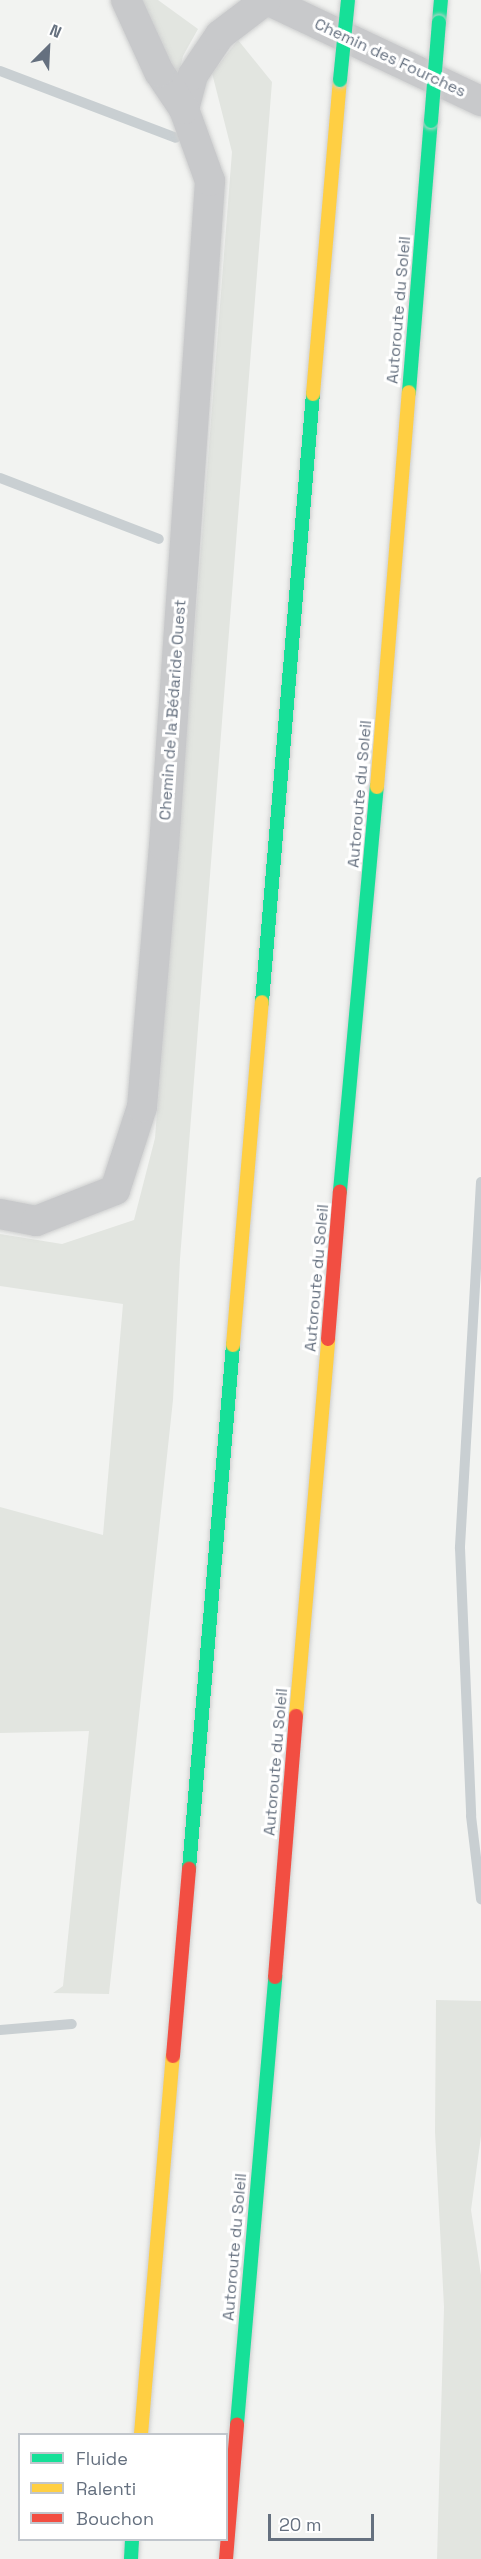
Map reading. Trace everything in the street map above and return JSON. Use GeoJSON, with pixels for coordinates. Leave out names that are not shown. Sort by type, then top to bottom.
{"type":"FeatureCollection","features":[{"type":"Feature","properties":{"kind":"highway"},"geometry":{"type":"LineString","coordinates":[[141,2433],[348,0]]}},
{"type":"Feature","properties":{"kind":"highway","name":"Autoroute du Soleil"},"geometry":{"type":"LineString","coordinates":[[228,2535],[337,1229],[366,924],[441,0]]}},
{"type":"Feature","properties":{"kind":"highway"},"geometry":{"type":"LineString","coordinates":[[131,2559],[132,2541]]}},
{"type":"Feature","properties":{"kind":"highway","name":"Autoroute du Soleil"},"geometry":{"type":"LineString","coordinates":[[226,2559],[228,2541]]}},
{"type":"Feature","properties":{"kind":"street","name":"Chemin de la Bédaride Ouest"},"geometry":{"type":"LineString","coordinates":[[0,1214],[36,1221],[115,1190],[142,1107],[165,823],[210,181],[184,109],[159,72],[126,0]]}},
{"type":"Feature","properties":{"kind":"street"},"geometry":{"type":"LineString","coordinates":[[184,109],[193,75],[220,35],[266,0]]}},
{"type":"Feature","properties":{"kind":"street","name":"Chemin des Fourches"},"geometry":{"type":"LineString","coordinates":[[266,0],[481,101]]}},
{"type":"Feature","properties":{"kind":"shaded area"},"geometry":{"type":"Polygon","coordinates":[[[137,0],[158,0],[198,29],[183,56],[177,81],[137,0]]]}},
{"type":"Feature","properties":{"kind":"shaded area"},"geometry":{"type":"Polygon","coordinates":[[[238,40],[272,82],[180,1259],[173,1400],[109,1994],[53,1993],[63,1986],[89,1731],[0,1733],[0,1507],[103,1535],[123,1304],[0,1286],[0,1234],[62,1244],[134,1220],[155,1138],[232,152],[212,73],[238,40]]]}},
{"type":"Feature","properties":{"kind":"shaded area"},"geometry":{"type":"Polygon","coordinates":[[[436,2000],[481,2001],[481,2136],[471,2210],[481,2275],[481,2559],[437,2559],[444,2307],[435,2132],[436,2000]]]}},
{"type":"Feature","properties":{"kind":"waterway"},"geometry":{"type":"LineString","coordinates":[[0,71],[176,138]]}},
{"type":"Feature","properties":{"kind":"waterway"},"geometry":{"type":"LineString","coordinates":[[0,478],[159,539]]}},
{"type":"Feature","properties":{"kind":"waterway"},"geometry":{"type":"LineString","coordinates":[[481,1182],[460,1548],[471,1816],[481,1899]]}},
{"type":"Feature","properties":{"kind":"waterway"},"geometry":{"type":"LineString","coordinates":[[0,2030],[72,2024]]}},
{"type":"Feature","properties":{"kind":"traffic: fast"},"geometry":{"type":"LineString","coordinates":[[340,80],[348,0]]}},
{"type":"Feature","properties":{"kind":"traffic: fast"},"geometry":{"type":"LineString","coordinates":[[439,22],[441,0]]}},
{"type":"Feature","properties":{"kind":"traffic: fast"},"geometry":{"type":"LineString","coordinates":[[431,121],[439,22]]}},
{"type":"Feature","properties":{"kind":"traffic: fast"},"geometry":{"type":"LineString","coordinates":[[409,392],[431,121]]}},
{"type":"Feature","properties":{"kind":"traffic: fast"},"geometry":{"type":"LineString","coordinates":[[262,1002],[313,394]]}},
{"type":"Feature","properties":{"kind":"traffic: fast"},"geometry":{"type":"LineString","coordinates":[[340,1191],[377,787]]}},
{"type":"Feature","properties":{"kind":"traffic: fast"},"geometry":{"type":"LineString","coordinates":[[189,1869],[233,1345]]}},
{"type":"Feature","properties":{"kind":"traffic: fast"},"geometry":{"type":"LineString","coordinates":[[237,2424],[275,1977]]}},
{"type":"Feature","properties":{"kind":"traffic: fast"},"geometry":{"type":"LineString","coordinates":[[131,2559],[132,2541]]}},
{"type":"Feature","properties":{"kind":"traffic: slow"},"geometry":{"type":"LineString","coordinates":[[313,394],[340,80]]}},
{"type":"Feature","properties":{"kind":"traffic: slow"},"geometry":{"type":"LineString","coordinates":[[377,787],[409,392]]}},
{"type":"Feature","properties":{"kind":"traffic: slow"},"geometry":{"type":"LineString","coordinates":[[233,1345],[262,1002]]}},
{"type":"Feature","properties":{"kind":"traffic: slow"},"geometry":{"type":"LineString","coordinates":[[296,1716],[328,1339]]}},
{"type":"Feature","properties":{"kind":"traffic: slow"},"geometry":{"type":"LineString","coordinates":[[141,2433],[173,2056]]}},
{"type":"Feature","properties":{"kind":"traffic: jam"},"geometry":{"type":"LineString","coordinates":[[328,1339],[340,1191]]}},
{"type":"Feature","properties":{"kind":"traffic: jam"},"geometry":{"type":"LineString","coordinates":[[275,1977],[296,1716]]}},
{"type":"Feature","properties":{"kind":"traffic: jam"},"geometry":{"type":"LineString","coordinates":[[173,2056],[189,1869]]}},
{"type":"Feature","properties":{"kind":"traffic: jam"},"geometry":{"type":"LineString","coordinates":[[228,2534],[237,2424]]}},
{"type":"Feature","properties":{"kind":"traffic: jam"},"geometry":{"type":"LineString","coordinates":[[226,2559],[227,2541]]}}]}
